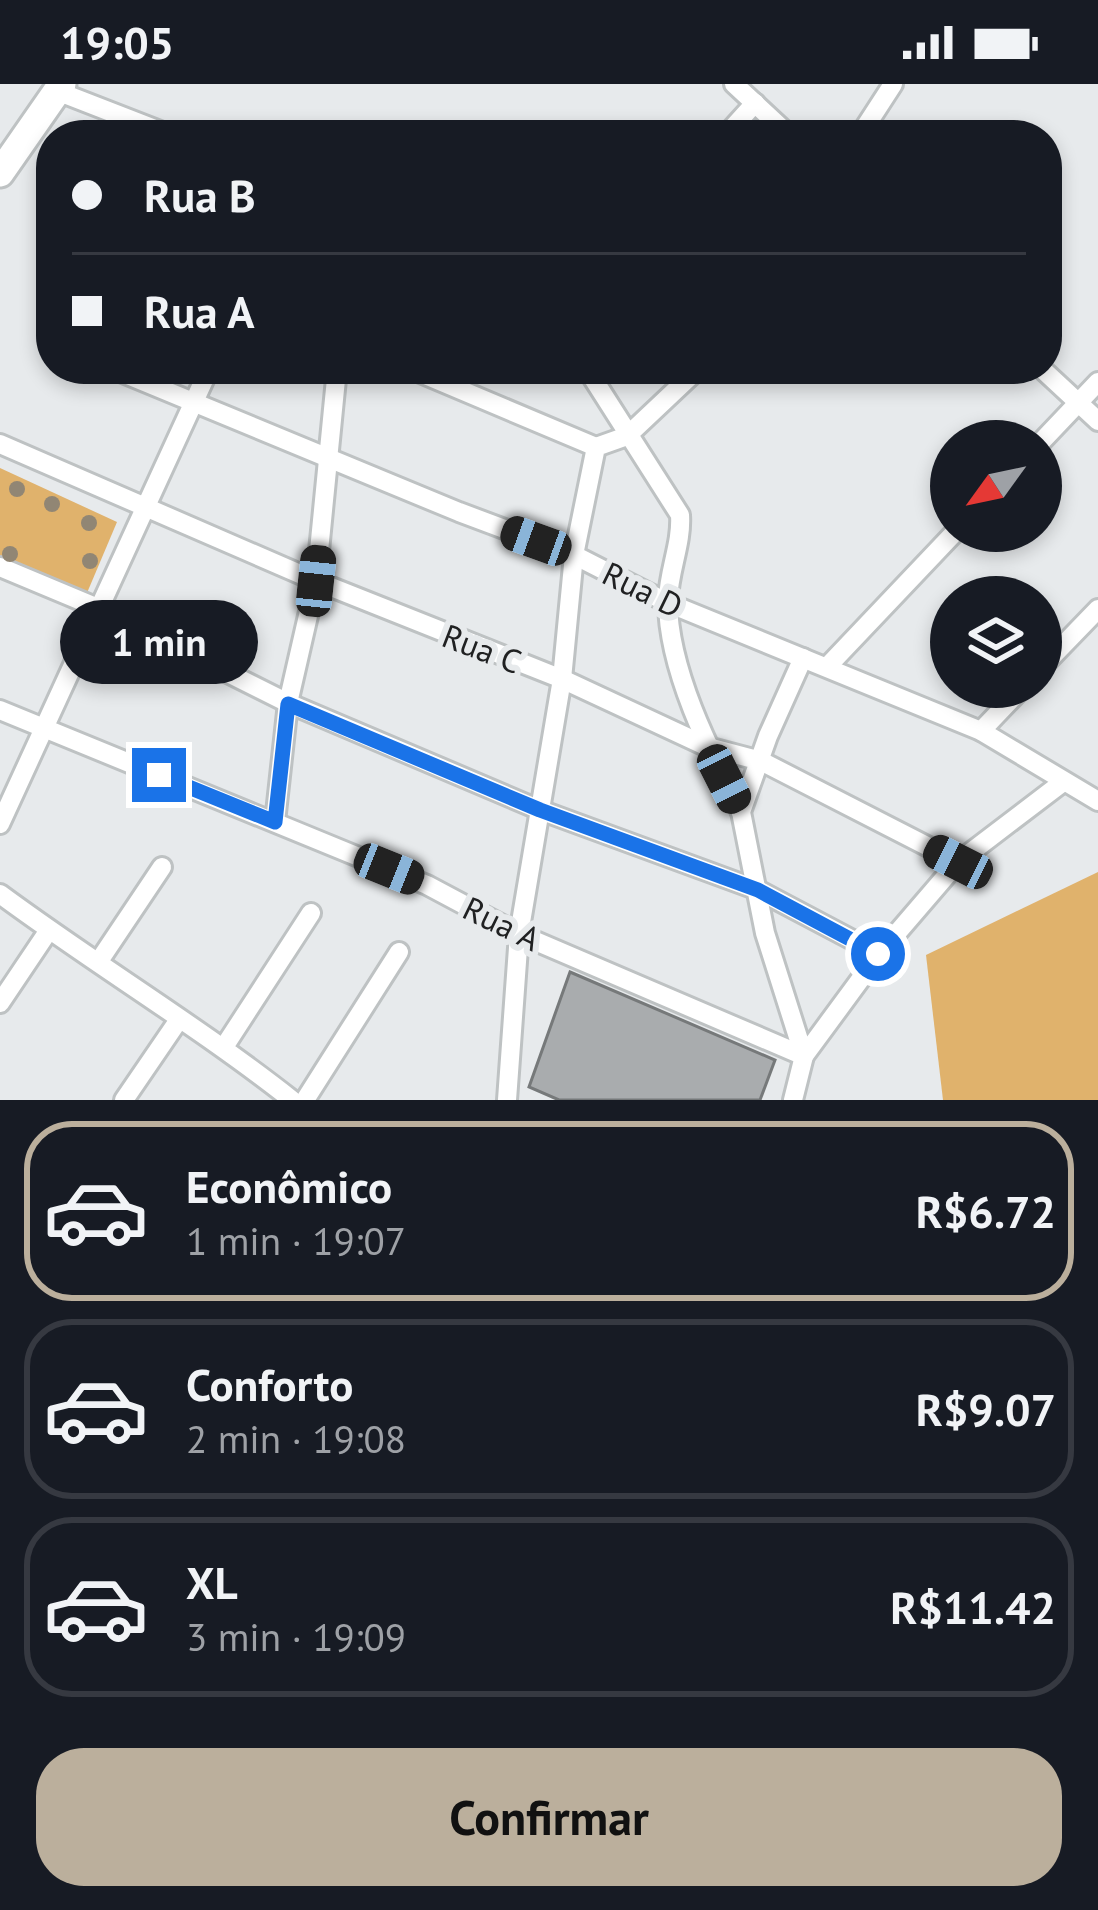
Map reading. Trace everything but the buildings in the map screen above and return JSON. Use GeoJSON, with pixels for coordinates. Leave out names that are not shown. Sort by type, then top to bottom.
{"type":"FeatureCollection","features":[{"type":"Feature","properties":{"kind":"main road"},"geometry":{"type":"LineString","coordinates":[[37,120],[60,88]]}},
{"type":"Feature","properties":{"kind":"main road"},"geometry":{"type":"LineString","coordinates":[[0,173],[36,122]]}},
{"type":"Feature","properties":{"kind":"street"},"geometry":{"type":"LineString","coordinates":[[734,84],[773,120]]}},
{"type":"Feature","properties":{"kind":"street"},"geometry":{"type":"LineString","coordinates":[[870,120],[893,84]]}},
{"type":"Feature","properties":{"kind":"street"},"geometry":{"type":"LineString","coordinates":[[60,88],[135,120]]}},
{"type":"Feature","properties":{"kind":"street"},"geometry":{"type":"LineString","coordinates":[[739,120],[754,103]]}},
{"type":"Feature","properties":{"kind":"street"},"geometry":{"type":"LineString","coordinates":[[1061,420],[1098,382]]}},
{"type":"Feature","properties":{"kind":"street","name":"Rua D"},"geometry":{"type":"LineString","coordinates":[[153,384],[330,460],[574,555],[668,603],[981,731],[1098,801]]}},
{"type":"Feature","properties":{"kind":"street"},"geometry":{"type":"LineString","coordinates":[[0,824],[202,384]]}},
{"type":"Feature","properties":{"kind":"street"},"geometry":{"type":"LineString","coordinates":[[275,822],[288,704],[316,581],[336,384]]}},
{"type":"Feature","properties":{"kind":"street"},"geometry":{"type":"LineString","coordinates":[[447,384],[596,447],[627,436],[682,384]]}},
{"type":"Feature","properties":{"kind":"street"},"geometry":{"type":"LineString","coordinates":[[596,384],[680,515],[668,603],[678,657],[708,747],[741,812],[765,933],[805,1056]]}},
{"type":"Feature","properties":{"kind":"street"},"geometry":{"type":"LineString","coordinates":[[1058,384],[1098,421]]}},
{"type":"Feature","properties":{"kind":"street","name":"Rua C"},"geometry":{"type":"LineString","coordinates":[[0,444],[316,581],[562,679],[708,747],[761,761],[958,862]]}},
{"type":"Feature","properties":{"kind":"street"},"geometry":{"type":"LineString","coordinates":[[507,1100],[520,934],[562,679],[574,555],[596,447]]}},
{"type":"Feature","properties":{"kind":"street"},"geometry":{"type":"LineString","coordinates":[[827,668],[936,552]]}},
{"type":"Feature","properties":{"kind":"street"},"geometry":{"type":"LineString","coordinates":[[0,567],[98,608],[288,704],[540,810],[758,890],[878,954]]}},
{"type":"Feature","properties":{"kind":"street"},"geometry":{"type":"LineString","coordinates":[[1062,646],[1098,609]]}},
{"type":"Feature","properties":{"kind":"street"},"geometry":{"type":"LineString","coordinates":[[741,812],[803,658]]}},
{"type":"Feature","properties":{"kind":"street"},"geometry":{"type":"LineString","coordinates":[[981,731],[1003,708]]}},
{"type":"Feature","properties":{"kind":"street","name":"Rua A"},"geometry":{"type":"LineString","coordinates":[[0,710],[427,885],[520,934],[805,1056]]}},
{"type":"Feature","properties":{"kind":"street"},"geometry":{"type":"LineString","coordinates":[[793,1100],[805,1056],[878,954],[958,862],[1063,782]]}},
{"type":"Feature","properties":{"kind":"street"},"geometry":{"type":"LineString","coordinates":[[99,961],[162,867]]}},
{"type":"Feature","properties":{"kind":"street"},"geometry":{"type":"LineString","coordinates":[[0,894],[178,1021],[224,1047],[292,1100]]}},
{"type":"Feature","properties":{"kind":"street"},"geometry":{"type":"LineString","coordinates":[[224,1047],[310,913]]}},
{"type":"Feature","properties":{"kind":"street"},"geometry":{"type":"LineString","coordinates":[[0,1003],[49,930]]}},
{"type":"Feature","properties":{"kind":"street"},"geometry":{"type":"LineString","coordinates":[[305,1100],[399,952]]}},
{"type":"Feature","properties":{"kind":"street"},"geometry":{"type":"LineString","coordinates":[[124,1100],[178,1021]]}},
{"type":"Feature","properties":{"kind":"shaded area"},"geometry":{"type":"Polygon","coordinates":[[[0,468],[117,522],[84,600],[0,565],[0,468]]]}},
{"type":"Feature","properties":{"kind":"shaded area"},"geometry":{"type":"Polygon","coordinates":[[[1098,872],[1098,1100],[943,1100],[926,955],[1098,872]]]}},
{"type":"Feature","properties":{"kind":"route"},"geometry":{"type":"LineString","coordinates":[[159,775],[275,822],[288,704],[540,810],[758,890],[878,954]]}}]}
